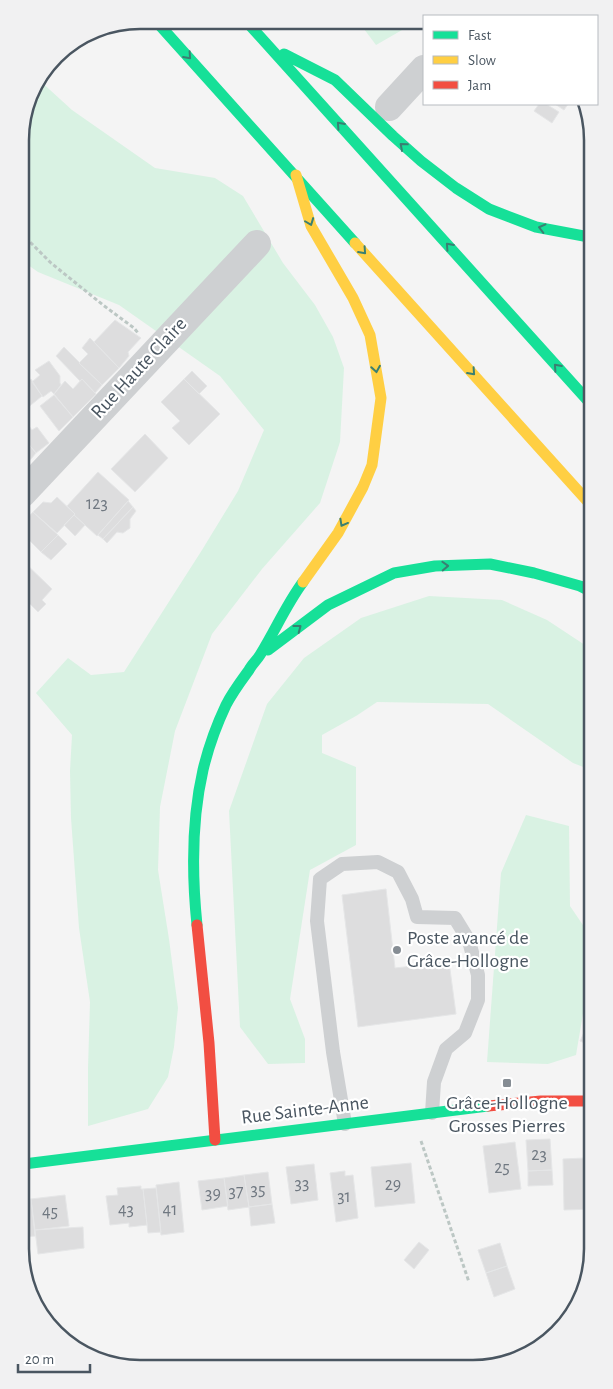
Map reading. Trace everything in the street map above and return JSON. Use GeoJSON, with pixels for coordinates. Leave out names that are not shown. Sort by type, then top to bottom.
{"type":"FeatureCollection","features":[{"type":"Feature","properties":{"kind":"main road"},"geometry":{"type":"LineString","coordinates":[[164,29],[584,497]]}},
{"type":"Feature","properties":{"kind":"main road"},"geometry":{"type":"LineString","coordinates":[[253,29],[584,396]]}},
{"type":"Feature","properties":{"kind":"main road"},"geometry":{"type":"LineString","coordinates":[[270,47],[335,80],[421,161],[456,188],[489,209],[536,227],[584,237]]}},
{"type":"Feature","properties":{"kind":"main road"},"geometry":{"type":"LineString","coordinates":[[215,1140],[209,1043],[194,900],[194,852],[197,810],[203,769],[227,704],[259,657],[293,596],[338,532],[363,486],[372,465],[381,398],[370,335],[353,298],[311,226],[296,175]]}},
{"type":"Feature","properties":{"kind":"main road"},"geometry":{"type":"LineString","coordinates":[[259,657],[328,605],[394,573],[435,566],[490,564],[534,573],[584,588]]}},
{"type":"Feature","properties":{"kind":"main road","name":"Rue Sainte-Anne"},"geometry":{"type":"LineString","coordinates":[[29,1163],[432,1113],[540,1101],[584,1101]]}},
{"type":"Feature","properties":{"kind":"street"},"geometry":{"type":"LineString","coordinates":[[389,107],[423,70]]}},
{"type":"Feature","properties":{"kind":"street","name":"Rue Haute Claire"},"geometry":{"type":"LineString","coordinates":[[29,486],[257,244]]}},
{"type":"Feature","properties":{"kind":"lane"},"geometry":{"type":"LineString","coordinates":[[345,1124],[333,1052],[316,921],[320,879],[342,864],[378,862],[398,872],[412,899],[417,917],[455,918],[469,941],[478,975],[478,1000],[465,1033],[446,1049],[434,1082],[432,1113]]}},
{"type":"Feature","properties":{"kind":"path"},"geometry":{"type":"LineString","coordinates":[[29,241],[51,264],[134,328],[155,351]]}},
{"type":"Feature","properties":{"kind":"path"},"geometry":{"type":"LineString","coordinates":[[414,1116],[469,1282]]}},
{"type":"Feature","properties":{"kind":"green space"},"geometry":{"type":"Polygon","coordinates":[[[364,29],[404,29],[376,45],[364,29]]]}},
{"type":"Feature","properties":{"kind":"green space"},"geometry":{"type":"Polygon","coordinates":[[[44,84],[72,110],[155,168],[215,178],[243,196],[283,263],[315,305],[333,337],[344,368],[340,442],[320,503],[262,569],[212,634],[175,731],[160,807],[158,870],[178,1008],[174,1047],[168,1077],[148,1109],[88,1126],[90,1002],[79,928],[71,818],[70,771],[72,735],[36,693],[68,658],[91,675],[124,672],[238,491],[264,430],[220,376],[119,305],[38,272],[29,266],[29,133],[37,97],[44,84]]]}},
{"type":"Feature","properties":{"kind":"green space"},"geometry":{"type":"Polygon","coordinates":[[[429,596],[502,600],[547,620],[584,644],[584,767],[573,763],[488,704],[377,702],[322,735],[322,753],[356,767],[356,845],[310,870],[290,999],[305,1039],[305,1063],[268,1064],[240,1027],[229,811],[267,704],[304,658],[361,618],[429,596]]]}},
{"type":"Feature","properties":{"kind":"green space"},"geometry":{"type":"Polygon","coordinates":[[[526,815],[569,826],[570,906],[584,927],[584,1008],[576,1055],[548,1064],[487,1062],[501,873],[526,815]]]}},
{"type":"Feature","properties":{"kind":"building"},"geometry":{"type":"Polygon","coordinates":[[[538,105],[548,105],[559,112],[552,123],[534,111],[538,105]]]}},
{"type":"Feature","properties":{"kind":"building"},"geometry":{"type":"Polygon","coordinates":[[[556,105],[567,105],[564,110],[556,105]]]}},
{"type":"Feature","properties":{"kind":"building"},"geometry":{"type":"Polygon","coordinates":[[[115,320],[141,338],[128,352],[129,356],[119,368],[94,342],[115,320]]]}},
{"type":"Feature","properties":{"kind":"building"},"geometry":{"type":"Polygon","coordinates":[[[90,338],[119,368],[102,385],[79,363],[88,354],[82,348],[90,338]]]}},
{"type":"Feature","properties":{"kind":"building"},"geometry":{"type":"Polygon","coordinates":[[[64,347],[102,385],[95,393],[82,379],[80,381],[56,356],[64,347]]]}},
{"type":"Feature","properties":{"kind":"building"},"geometry":{"type":"Polygon","coordinates":[[[49,361],[60,376],[61,385],[54,394],[51,391],[43,397],[32,382],[40,375],[35,370],[49,361]]]}},
{"type":"Feature","properties":{"kind":"building"},"geometry":{"type":"Polygon","coordinates":[[[192,371],[207,386],[199,394],[184,379],[192,371]]]}},
{"type":"Feature","properties":{"kind":"building"},"geometry":{"type":"Polygon","coordinates":[[[31,379],[42,396],[29,407],[29,381],[31,379]]]}},
{"type":"Feature","properties":{"kind":"building"},"geometry":{"type":"Polygon","coordinates":[[[82,379],[96,394],[73,417],[54,394],[65,381],[73,389],[82,379]]]}},
{"type":"Feature","properties":{"kind":"building"},"geometry":{"type":"Polygon","coordinates":[[[184,379],[220,414],[189,445],[172,428],[180,421],[161,402],[184,379]]]}},
{"type":"Feature","properties":{"kind":"building"},"geometry":{"type":"Polygon","coordinates":[[[54,395],[73,417],[59,431],[40,406],[54,395]]]}},
{"type":"Feature","properties":{"kind":"building"},"geometry":{"type":"Polygon","coordinates":[[[29,426],[32,430],[37,427],[49,443],[36,453],[29,445],[29,426]]]}},
{"type":"Feature","properties":{"kind":"building"},"geometry":{"type":"Polygon","coordinates":[[[145,434],[168,458],[135,492],[111,469],[145,434]]]}},
{"type":"Feature","properties":{"kind":"building"},"geometry":{"type":"Polygon","coordinates":[[[29,445],[36,453],[29,461],[29,445]]]}},
{"type":"Feature","properties":{"kind":"building"},"geometry":{"type":"Polygon","coordinates":[[[98,472],[129,500],[97,536],[67,506],[98,472]]]}},
{"type":"Feature","properties":{"kind":"building"},"geometry":{"type":"Polygon","coordinates":[[[57,497],[75,514],[57,533],[33,512],[43,502],[51,503],[57,497]]]}},
{"type":"Feature","properties":{"kind":"building"},"geometry":{"type":"Polygon","coordinates":[[[128,501],[133,507],[103,539],[98,535],[128,501]]]}},
{"type":"Feature","properties":{"kind":"building"},"geometry":{"type":"Polygon","coordinates":[[[133,507],[136,511],[130,519],[130,528],[123,533],[117,532],[107,543],[103,539],[133,507]]]}},
{"type":"Feature","properties":{"kind":"building"},"geometry":{"type":"Polygon","coordinates":[[[33,512],[58,535],[41,552],[29,540],[29,516],[33,512]]]}},
{"type":"Feature","properties":{"kind":"building"},"geometry":{"type":"Polygon","coordinates":[[[74,515],[85,525],[75,536],[64,525],[74,515]]]}},
{"type":"Feature","properties":{"kind":"building"},"geometry":{"type":"Polygon","coordinates":[[[58,535],[67,544],[51,560],[41,552],[58,535]]]}},
{"type":"Feature","properties":{"kind":"building"},"geometry":{"type":"Polygon","coordinates":[[[29,567],[52,589],[42,600],[46,604],[38,612],[29,603],[29,567]]]}},
{"type":"Feature","properties":{"kind":"building"},"geometry":{"type":"Polygon","coordinates":[[[386,889],[395,968],[449,962],[456,1014],[358,1027],[342,895],[386,889]]]}},
{"type":"Feature","properties":{"kind":"building"},"geometry":{"type":"Polygon","coordinates":[[[584,1032],[584,1043],[580,1041],[584,1032]]]}},
{"type":"Feature","properties":{"kind":"building"},"geometry":{"type":"Polygon","coordinates":[[[550,1139],[552,1170],[528,1171],[526,1140],[550,1139]]]}},
{"type":"Feature","properties":{"kind":"building"},"geometry":{"type":"Polygon","coordinates":[[[515,1142],[521,1189],[489,1193],[483,1146],[515,1142]]]}},
{"type":"Feature","properties":{"kind":"building"},"geometry":{"type":"Polygon","coordinates":[[[584,1158],[584,1209],[564,1210],[563,1159],[584,1158]]]}},
{"type":"Feature","properties":{"kind":"building"},"geometry":{"type":"Polygon","coordinates":[[[411,1163],[415,1203],[375,1207],[371,1167],[411,1163]]]}},
{"type":"Feature","properties":{"kind":"building"},"geometry":{"type":"Polygon","coordinates":[[[314,1164],[318,1200],[291,1204],[286,1167],[314,1164]]]}},
{"type":"Feature","properties":{"kind":"building"},"geometry":{"type":"Polygon","coordinates":[[[552,1170],[553,1185],[528,1186],[528,1171],[552,1170]]]}},
{"type":"Feature","properties":{"kind":"building"},"geometry":{"type":"Polygon","coordinates":[[[345,1171],[345,1176],[353,1175],[358,1218],[336,1222],[330,1173],[345,1171]]]}},
{"type":"Feature","properties":{"kind":"building"},"geometry":{"type":"Polygon","coordinates":[[[268,1172],[272,1204],[249,1207],[244,1175],[268,1172]]]}},
{"type":"Feature","properties":{"kind":"building"},"geometry":{"type":"Polygon","coordinates":[[[244,1175],[249,1207],[228,1210],[224,1178],[244,1175]]]}},
{"type":"Feature","properties":{"kind":"building"},"geometry":{"type":"Polygon","coordinates":[[[224,1178],[228,1206],[202,1210],[198,1181],[224,1178]]]}},
{"type":"Feature","properties":{"kind":"building"},"geometry":{"type":"Polygon","coordinates":[[[179,1182],[184,1232],[161,1235],[156,1185],[179,1182]]]}},
{"type":"Feature","properties":{"kind":"building"},"geometry":{"type":"Polygon","coordinates":[[[141,1186],[141,1189],[143,1189],[147,1225],[129,1227],[129,1223],[110,1225],[106,1196],[118,1195],[117,1188],[141,1186]]]}},
{"type":"Feature","properties":{"kind":"building"},"geometry":{"type":"Polygon","coordinates":[[[156,1188],[161,1232],[148,1233],[143,1189],[156,1188]]]}},
{"type":"Feature","properties":{"kind":"building"},"geometry":{"type":"Polygon","coordinates":[[[65,1195],[69,1226],[35,1230],[31,1199],[65,1195]]]}},
{"type":"Feature","properties":{"kind":"building"},"geometry":{"type":"Polygon","coordinates":[[[29,1199],[31,1199],[35,1236],[29,1237],[29,1199]]]}},
{"type":"Feature","properties":{"kind":"building"},"geometry":{"type":"Polygon","coordinates":[[[272,1204],[275,1223],[251,1226],[249,1207],[272,1204]]]}},
{"type":"Feature","properties":{"kind":"building"},"geometry":{"type":"Polygon","coordinates":[[[83,1227],[84,1248],[38,1254],[35,1230],[83,1227]]]}},
{"type":"Feature","properties":{"kind":"building"},"geometry":{"type":"Polygon","coordinates":[[[419,1242],[429,1250],[414,1269],[404,1260],[419,1242]]]}},
{"type":"Feature","properties":{"kind":"building"},"geometry":{"type":"Polygon","coordinates":[[[500,1243],[507,1266],[486,1273],[478,1250],[500,1243]]]}},
{"type":"Feature","properties":{"kind":"building"},"geometry":{"type":"Polygon","coordinates":[[[507,1266],[515,1289],[494,1297],[486,1273],[507,1266]]]}},
{"type":"Feature","properties":{"kind":"traffic: fast"},"geometry":{"type":"LineString","coordinates":[[163,29],[355,243]]}},
{"type":"Feature","properties":{"kind":"traffic: fast"},"geometry":{"type":"LineString","coordinates":[[253,29],[584,396]]}},
{"type":"Feature","properties":{"kind":"traffic: fast"},"geometry":{"type":"LineString","coordinates":[[284,54],[335,80],[421,161],[456,188],[489,209],[536,227],[584,236]]}},
{"type":"Feature","properties":{"kind":"traffic: fast"},"geometry":{"type":"LineString","coordinates":[[268,650],[328,605],[394,573],[435,566],[490,564],[534,573],[584,588]]}},
{"type":"Feature","properties":{"kind":"traffic: fast"},"geometry":{"type":"LineString","coordinates":[[197,925],[194,887],[195,827],[199,788],[207,754],[228,701],[260,655],[303,582]]}},
{"type":"Feature","properties":{"kind":"traffic: fast"},"geometry":{"type":"LineString","coordinates":[[29,1163],[488,1106]]}},
{"type":"Feature","properties":{"kind":"traffic: slow"},"geometry":{"type":"LineString","coordinates":[[296,175],[311,226],[353,298],[370,335],[381,398],[372,465],[363,487],[338,533],[303,582]]}},
{"type":"Feature","properties":{"kind":"traffic: slow"},"geometry":{"type":"LineString","coordinates":[[355,243],[584,497]]}},
{"type":"Feature","properties":{"kind":"traffic: jam"},"geometry":{"type":"LineString","coordinates":[[197,925],[209,1043],[215,1140]]}},
{"type":"Feature","properties":{"kind":"traffic: jam"},"geometry":{"type":"LineString","coordinates":[[488,1106],[541,1101],[584,1101]]}},
{"type":"Feature","properties":{"kind":"place","name":"Poste avancé de Grâce-Hollogne"},"geometry":{"type":"Point","coordinates":[397,950]}},
{"type":"Feature","properties":{"kind":"place","name":"Grâce-Hollogne Grosses Pierres"},"geometry":{"type":"Point","coordinates":[507,1083]}}]}
